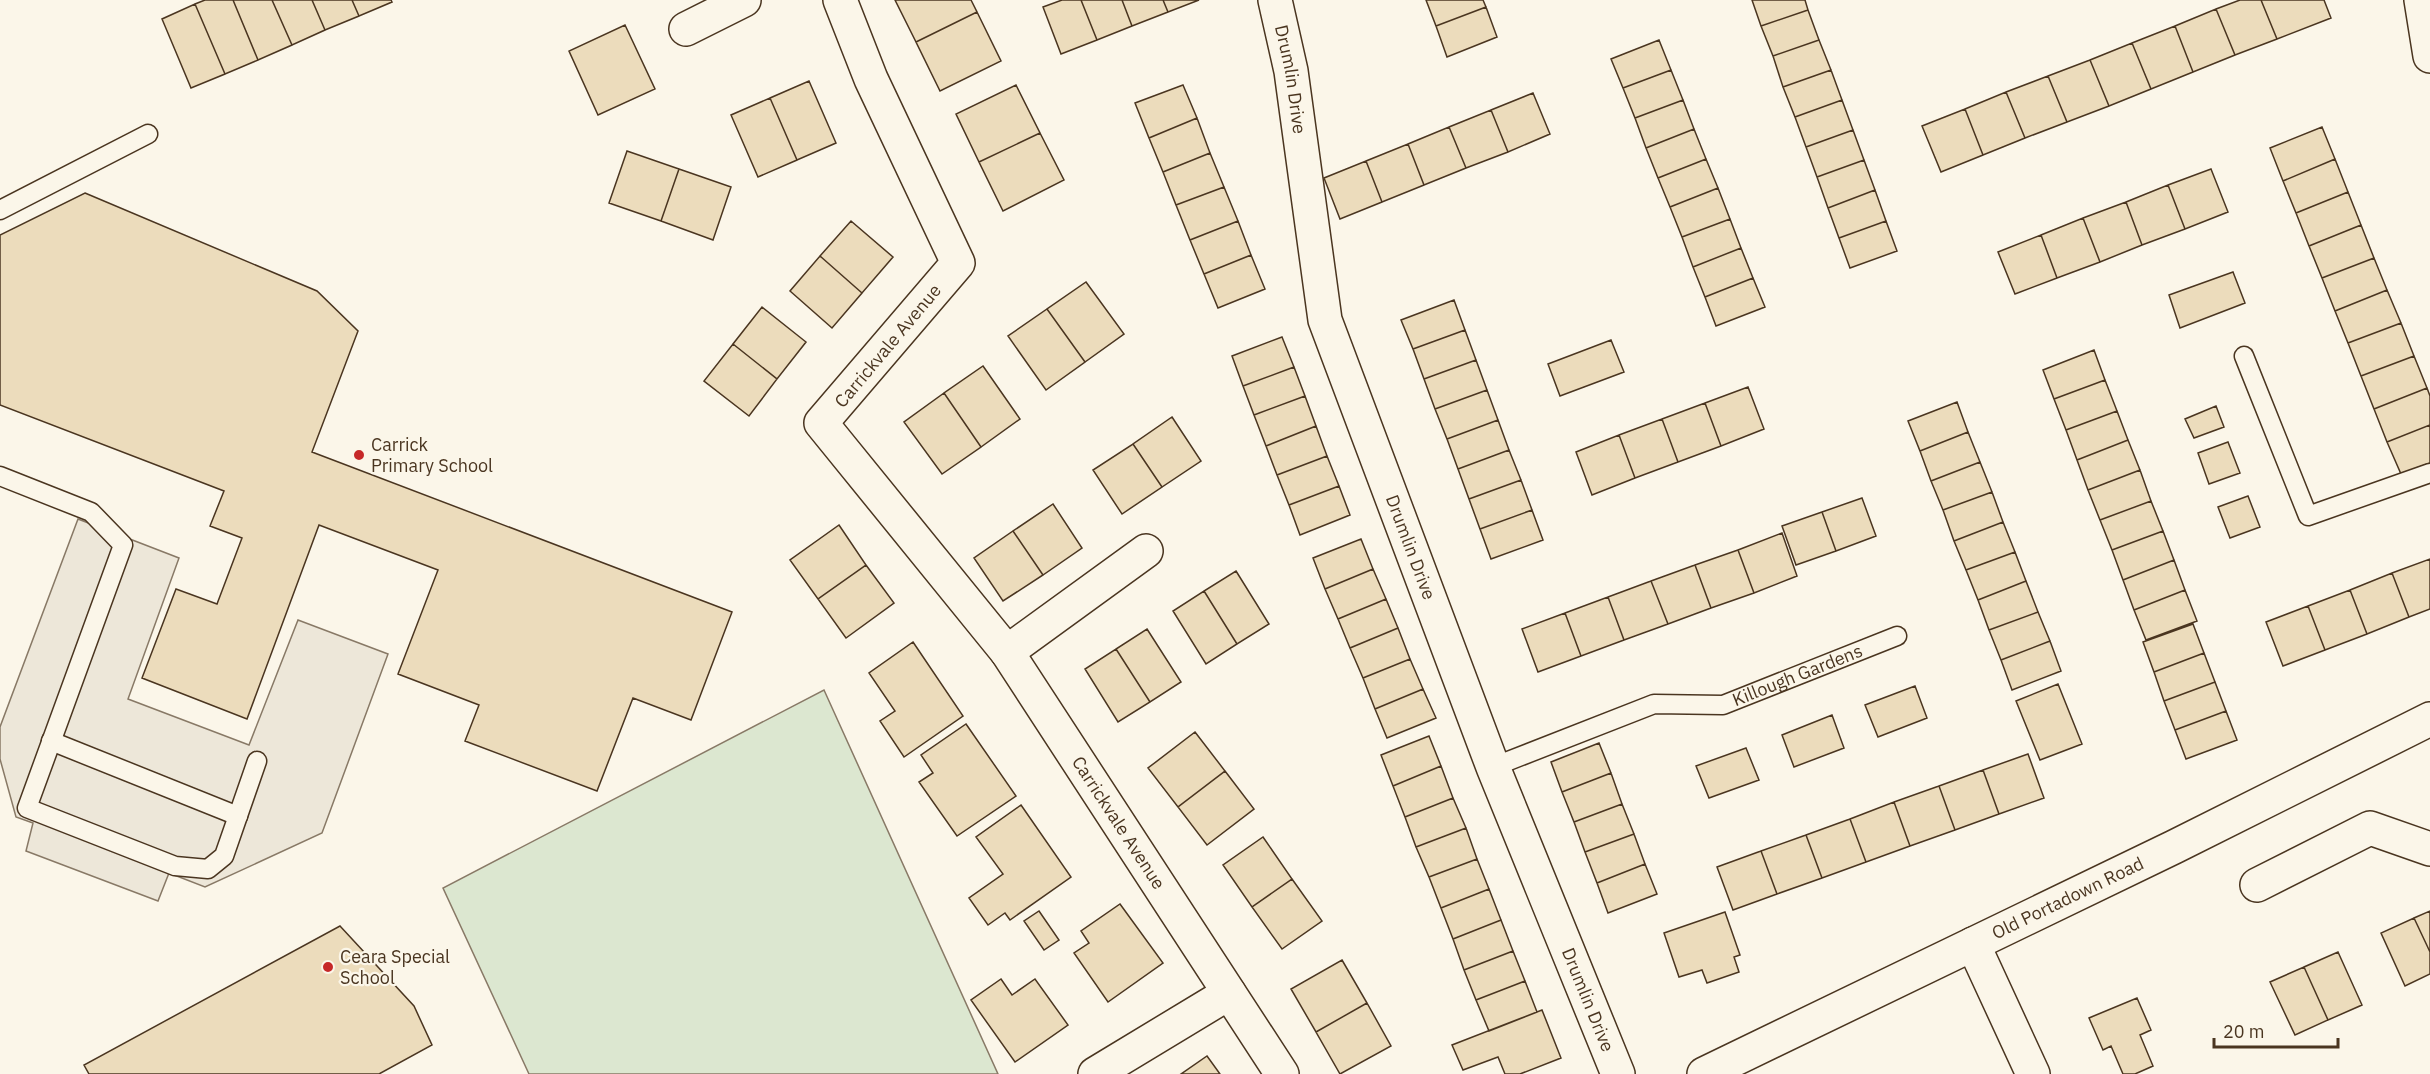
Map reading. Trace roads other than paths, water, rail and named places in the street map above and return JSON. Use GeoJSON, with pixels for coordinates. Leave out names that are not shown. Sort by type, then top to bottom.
{"type":"FeatureCollection","features":[{"type":"Feature","properties":{"kind":"street"},"geometry":{"type":"LineString","coordinates":[[686,30],[744,0]]}},
{"type":"Feature","properties":{"kind":"street","name":"Carrickvale Avenue"},"geometry":{"type":"LineString","coordinates":[[840,0],[871,79],[958,263],[821,423],[1007,652],[1282,1074]]}},
{"type":"Feature","properties":{"kind":"street","name":"Drumlin Drive"},"geometry":{"type":"LineString","coordinates":[[1275,0],[1291,71],[1325,320],[1493,767],[1618,1074]]}},
{"type":"Feature","properties":{"kind":"street"},"geometry":{"type":"LineString","coordinates":[[2421,0],[2430,56]]}},
{"type":"Feature","properties":{"kind":"street"},"geometry":{"type":"LineString","coordinates":[[1007,652],[1146,551]]}},
{"type":"Feature","properties":{"kind":"street","name":"Old Portadown Road"},"geometry":{"type":"LineString","coordinates":[[1704,1074],[2174,848],[2430,719]]}},
{"type":"Feature","properties":{"kind":"street"},"geometry":{"type":"LineString","coordinates":[[2258,885],[2370,828],[2430,849]]}},
{"type":"Feature","properties":{"kind":"street"},"geometry":{"type":"LineString","coordinates":[[1973,944],[2033,1074]]}},
{"type":"Feature","properties":{"kind":"street"},"geometry":{"type":"LineString","coordinates":[[1095,1074],[1229,993]]}},
{"type":"Feature","properties":{"kind":"lane"},"geometry":{"type":"LineString","coordinates":[[0,210],[148,134]]}},
{"type":"Feature","properties":{"kind":"lane"},"geometry":{"type":"LineString","coordinates":[[2244,356],[2308,516],[2430,473]]}},
{"type":"Feature","properties":{"kind":"lane"},"geometry":{"type":"LineString","coordinates":[[0,476],[91,512],[123,545],[27,808],[175,866],[208,869],[224,856],[257,761]]}},
{"type":"Feature","properties":{"kind":"lane","name":"Killough Gardens"},"geometry":{"type":"LineString","coordinates":[[1493,767],[1654,704],[1723,705],[1897,636]]}},
{"type":"Feature","properties":{"kind":"lane"},"geometry":{"type":"LineString","coordinates":[[51,741],[238,816]]}},
{"type":"Feature","properties":{"kind":"place","name":"Carrick Primary School"},"geometry":{"type":"Point","coordinates":[359,455]}},
{"type":"Feature","properties":{"kind":"place","name":"Ceara Special School"},"geometry":{"type":"Point","coordinates":[328,967]}}]}
